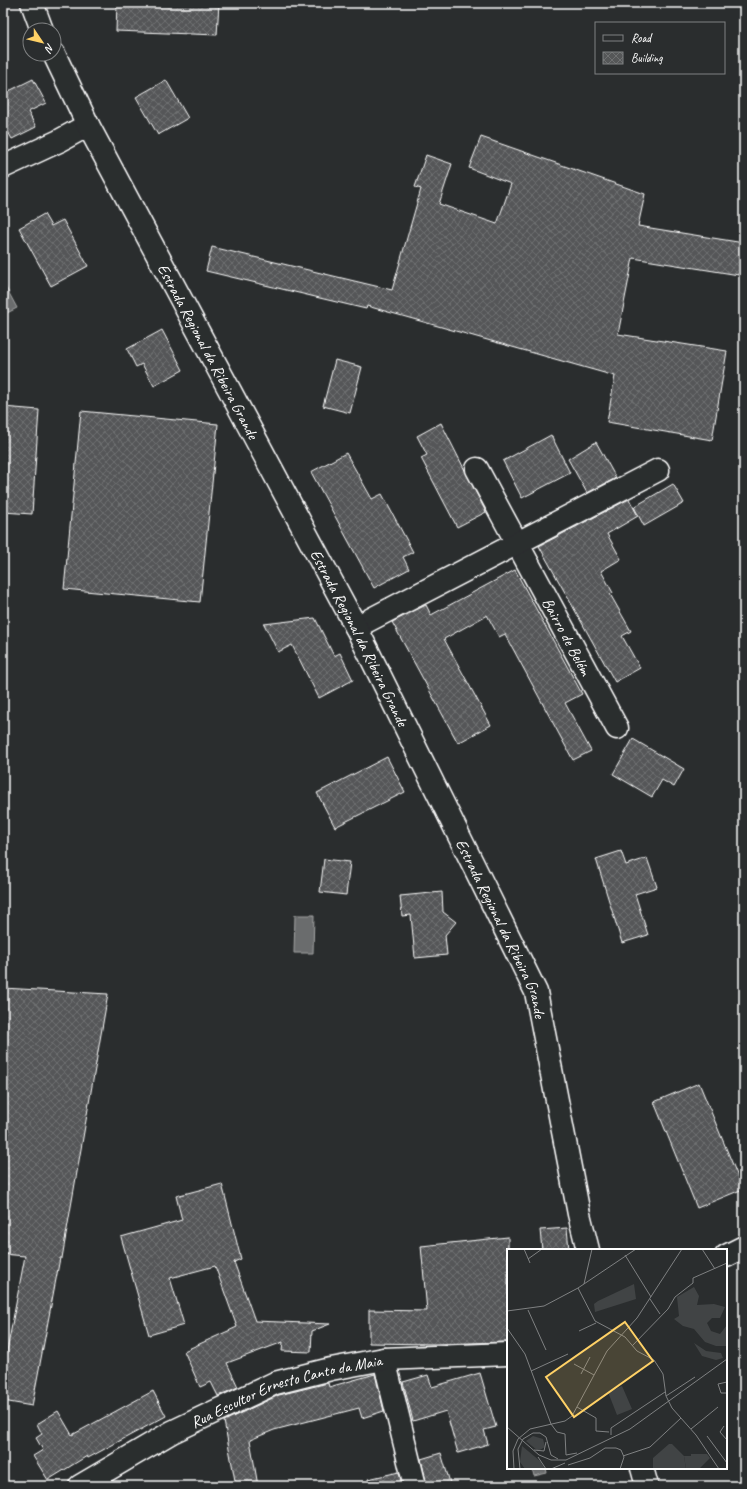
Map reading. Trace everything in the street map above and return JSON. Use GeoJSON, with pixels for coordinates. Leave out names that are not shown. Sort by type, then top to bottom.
{"type":"FeatureCollection","features":[{"type":"Feature","properties":{"kind":"main road"},"geometry":{"type":"LineString","coordinates":[[32,3],[39,22]]}},
{"type":"Feature","properties":{"kind":"main road","name":"Estrada Regional da Ribeira Grande"},"geometry":{"type":"LineString","coordinates":[[58,62],[88,125],[356,627],[536,992],[579,1214],[588,1249]]}},
{"type":"Feature","properties":{"kind":"main road"},"geometry":{"type":"LineString","coordinates":[[3,167],[88,125]]}},
{"type":"Feature","properties":{"kind":"main road","name":"Bairro de Belém"},"geometry":{"type":"LineString","coordinates":[[477,469],[617,728]]}},
{"type":"Feature","properties":{"kind":"main road"},"geometry":{"type":"LineString","coordinates":[[356,627],[658,470]]}},
{"type":"Feature","properties":{"kind":"main road"},"geometry":{"type":"LineString","coordinates":[[727,1256],[744,1247]]}},
{"type":"Feature","properties":{"kind":"main road","name":"Rua Escultor Ernesto Canto da Maia"},"geometry":{"type":"LineString","coordinates":[[80,1486],[172,1432],[275,1383],[331,1369],[384,1359],[507,1354]]}},
{"type":"Feature","properties":{"kind":"main road"},"geometry":{"type":"LineString","coordinates":[[384,1359],[415,1486]]}},
{"type":"Feature","properties":{"kind":"main road"},"geometry":{"type":"LineString","coordinates":[[642,1469],[647,1486]]}},
{"type":"Feature","properties":{"kind":"shaded area"},"geometry":{"type":"Polygon","coordinates":[[[3,282],[17,308],[3,315],[3,282]]]}},
{"type":"Feature","properties":{"kind":"shaded area"},"geometry":{"type":"Polygon","coordinates":[[[295,915],[314,915],[313,953],[294,953],[295,915]]]}},
{"type":"Feature","properties":{"kind":"shaded area"},"geometry":{"type":"Polygon","coordinates":[[[532,1469],[546,1469],[547,1473],[534,1476],[532,1469]]]}},
{"type":"Feature","properties":{"kind":"building"},"geometry":{"type":"Polygon","coordinates":[[[117,3],[219,3],[217,35],[116,31],[117,3]]]}},
{"type":"Feature","properties":{"kind":"building"},"geometry":{"type":"Polygon","coordinates":[[[33,79],[46,103],[28,112],[36,127],[12,139],[3,123],[3,94],[33,79]]]}},
{"type":"Feature","properties":{"kind":"building"},"geometry":{"type":"Polygon","coordinates":[[[166,80],[188,118],[158,135],[136,97],[166,80]]]}},
{"type":"Feature","properties":{"kind":"building"},"geometry":{"type":"Polygon","coordinates":[[[481,137],[645,194],[638,226],[744,243],[739,275],[633,258],[618,334],[727,351],[712,440],[607,422],[615,376],[367,306],[366,309],[206,271],[212,247],[392,290],[421,189],[415,187],[426,155],[452,164],[439,204],[497,224],[511,184],[469,168],[481,137]]]}},
{"type":"Feature","properties":{"kind":"building"},"geometry":{"type":"Polygon","coordinates":[[[44,214],[51,226],[63,220],[88,266],[51,286],[19,228],[44,214]]]}},
{"type":"Feature","properties":{"kind":"building"},"geometry":{"type":"Polygon","coordinates":[[[162,330],[183,370],[154,386],[142,364],[136,367],[127,349],[162,330]]]}},
{"type":"Feature","properties":{"kind":"building"},"geometry":{"type":"Polygon","coordinates":[[[335,360],[362,367],[350,413],[323,406],[335,360]]]}},
{"type":"Feature","properties":{"kind":"building"},"geometry":{"type":"Polygon","coordinates":[[[3,407],[39,410],[32,514],[3,512],[3,407]]]}},
{"type":"Feature","properties":{"kind":"building"},"geometry":{"type":"Polygon","coordinates":[[[81,411],[218,424],[200,602],[64,589],[81,411]]]}},
{"type":"Feature","properties":{"kind":"building"},"geometry":{"type":"Polygon","coordinates":[[[441,423],[486,512],[457,527],[421,458],[427,455],[417,436],[441,423]]]}},
{"type":"Feature","properties":{"kind":"building"},"geometry":{"type":"Polygon","coordinates":[[[551,435],[570,473],[522,498],[503,461],[551,435]]]}},
{"type":"Feature","properties":{"kind":"building"},"geometry":{"type":"Polygon","coordinates":[[[596,442],[616,478],[587,493],[568,459],[596,442]]]}},
{"type":"Feature","properties":{"kind":"building"},"geometry":{"type":"Polygon","coordinates":[[[346,453],[372,499],[382,494],[413,552],[403,557],[409,569],[374,588],[311,472],[346,453]]]}},
{"type":"Feature","properties":{"kind":"building"},"geometry":{"type":"Polygon","coordinates":[[[673,484],[684,503],[644,526],[634,507],[673,484]]]}},
{"type":"Feature","properties":{"kind":"building"},"geometry":{"type":"Polygon","coordinates":[[[629,499],[638,516],[607,534],[621,559],[601,571],[613,593],[610,594],[631,631],[622,636],[640,668],[615,682],[539,546],[629,499]]]}},
{"type":"Feature","properties":{"kind":"building"},"geometry":{"type":"Polygon","coordinates":[[[515,570],[582,694],[565,703],[591,751],[573,760],[505,634],[499,637],[487,615],[444,639],[491,725],[458,743],[392,622],[426,605],[431,615],[515,570]]]}},
{"type":"Feature","properties":{"kind":"building"},"geometry":{"type":"Polygon","coordinates":[[[315,618],[334,656],[340,653],[353,680],[319,698],[292,645],[278,652],[264,624],[315,618]]]}},
{"type":"Feature","properties":{"kind":"building"},"geometry":{"type":"Polygon","coordinates":[[[633,739],[684,769],[674,787],[662,780],[652,797],[613,774],[633,739]]]}},
{"type":"Feature","properties":{"kind":"building"},"geometry":{"type":"Polygon","coordinates":[[[387,757],[405,792],[335,827],[317,793],[387,757]]]}},
{"type":"Feature","properties":{"kind":"building"},"geometry":{"type":"Polygon","coordinates":[[[621,851],[626,865],[647,858],[657,887],[635,894],[648,935],[622,943],[596,859],[621,851]]]}},
{"type":"Feature","properties":{"kind":"building"},"geometry":{"type":"Polygon","coordinates":[[[324,859],[350,862],[346,895],[320,892],[324,859]]]}},
{"type":"Feature","properties":{"kind":"building"},"geometry":{"type":"Polygon","coordinates":[[[442,892],[443,912],[456,922],[445,935],[447,955],[415,958],[411,915],[402,916],[400,896],[442,892]]]}},
{"type":"Feature","properties":{"kind":"building"},"geometry":{"type":"Polygon","coordinates":[[[3,988],[108,994],[62,1258],[60,1258],[32,1406],[3,1401],[3,1372],[25,1256],[3,1254],[3,988]]]}},
{"type":"Feature","properties":{"kind":"building"},"geometry":{"type":"Polygon","coordinates":[[[699,1083],[743,1189],[697,1208],[654,1102],[699,1083]]]}},
{"type":"Feature","properties":{"kind":"building"},"geometry":{"type":"Polygon","coordinates":[[[222,1184],[241,1259],[234,1262],[255,1321],[330,1324],[312,1331],[311,1352],[282,1351],[283,1342],[227,1363],[238,1387],[218,1396],[211,1382],[200,1387],[184,1351],[237,1327],[215,1266],[170,1278],[184,1325],[149,1335],[121,1237],[182,1220],[176,1196],[222,1184]]]}},
{"type":"Feature","properties":{"kind":"building"},"geometry":{"type":"Polygon","coordinates":[[[567,1228],[569,1249],[542,1249],[540,1230],[567,1228]]]}},
{"type":"Feature","properties":{"kind":"building"},"geometry":{"type":"Polygon","coordinates":[[[508,1237],[507,1342],[434,1344],[369,1343],[369,1310],[427,1311],[421,1246],[508,1237]]]}},
{"type":"Feature","properties":{"kind":"building"},"geometry":{"type":"Polygon","coordinates":[[[480,1373],[496,1427],[484,1430],[488,1444],[458,1453],[446,1411],[413,1421],[403,1382],[428,1375],[432,1387],[480,1373]]]}},
{"type":"Feature","properties":{"kind":"building"},"geometry":{"type":"Polygon","coordinates":[[[375,1374],[384,1411],[362,1418],[359,1408],[274,1430],[250,1440],[258,1486],[236,1486],[224,1421],[279,1395],[328,1383],[329,1387],[375,1374]]]}},
{"type":"Feature","properties":{"kind":"building"},"geometry":{"type":"Polygon","coordinates":[[[153,1391],[166,1416],[88,1458],[87,1456],[48,1480],[33,1456],[43,1450],[36,1438],[42,1434],[37,1424],[58,1411],[72,1435],[153,1391]]]}},
{"type":"Feature","properties":{"kind":"building"},"geometry":{"type":"Polygon","coordinates":[[[441,1453],[451,1486],[427,1486],[421,1459],[441,1453]]]}},
{"type":"Feature","properties":{"kind":"building"},"geometry":{"type":"Polygon","coordinates":[[[399,1472],[402,1486],[369,1486],[368,1479],[399,1472]]]}}]}
